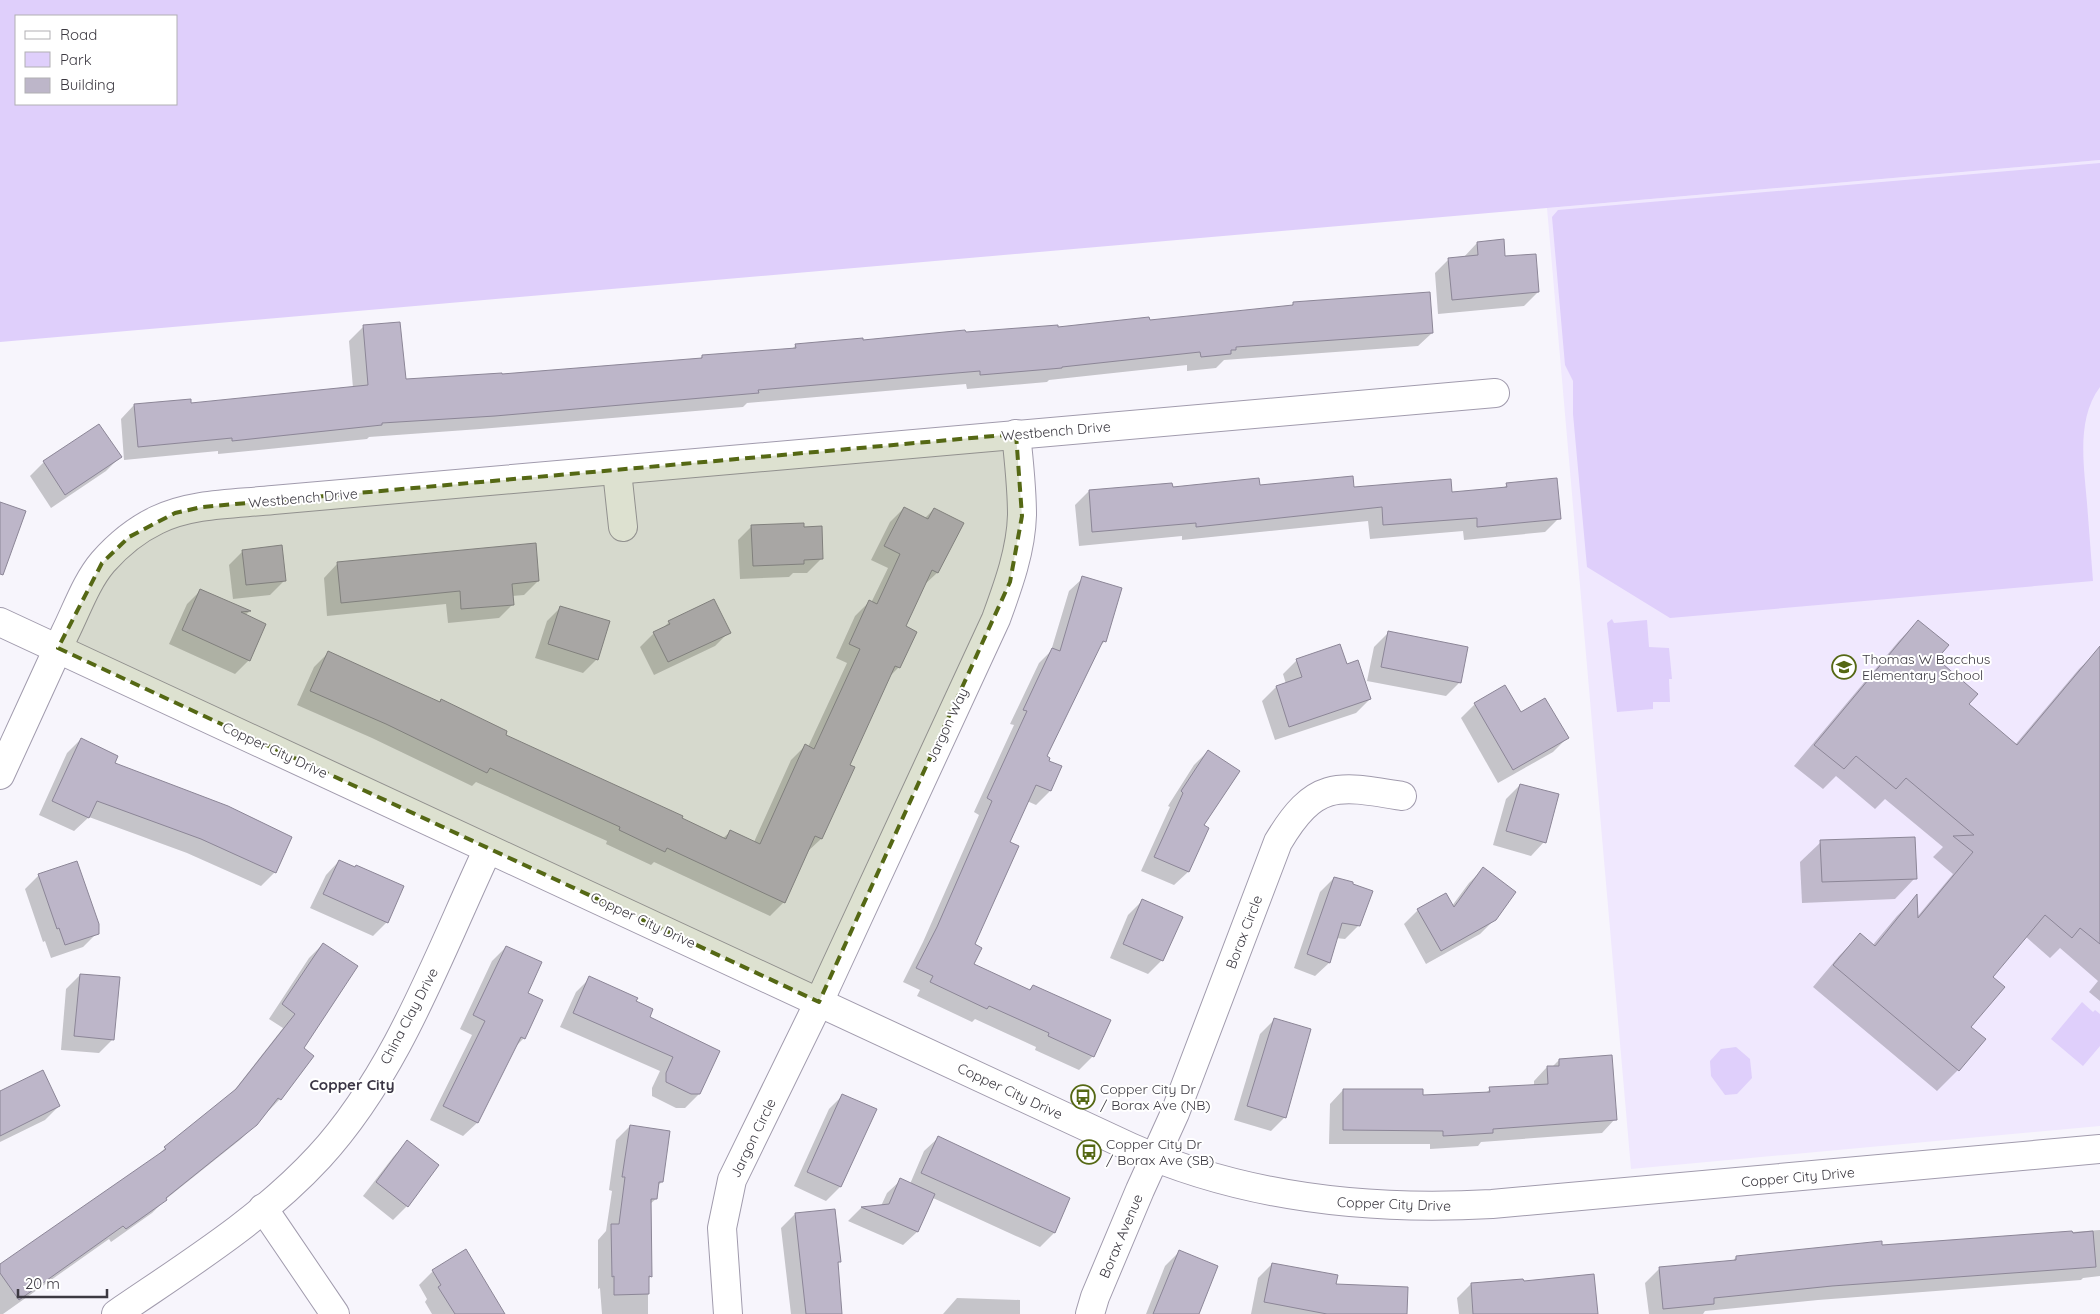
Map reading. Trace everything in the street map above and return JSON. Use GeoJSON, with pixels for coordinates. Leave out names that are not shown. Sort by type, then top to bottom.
{"type":"FeatureCollection","features":[{"type":"Feature","properties":{"kind":"street","name":"Westbench Drive"},"geometry":{"type":"LineString","coordinates":[[0,775],[58,648],[102,563],[129,537],[158,519],[175,513],[211,506],[1495,393]]}},
{"type":"Feature","properties":{"kind":"street","name":"Jargon Way"},"geometry":{"type":"LineString","coordinates":[[819,1002],[996,620],[1010,582],[1022,516],[1016,434]]}},
{"type":"Feature","properties":{"kind":"street"},"geometry":{"type":"LineString","coordinates":[[617,471],[623,527]]}},
{"type":"Feature","properties":{"kind":"street","name":"Copper City Drive"},"geometry":{"type":"LineString","coordinates":[[0,622],[1155,1158],[1193,1172],[1266,1191],[1352,1203],[1441,1207],[2100,1149]]}},
{"type":"Feature","properties":{"kind":"street","name":"Borax Circle"},"geometry":{"type":"LineString","coordinates":[[1155,1158],[1175,1114],[1278,842],[1292,819],[1310,800],[1338,789],[1356,788],[1402,796]]}},
{"type":"Feature","properties":{"kind":"street","name":"China Clay Drive"},"geometry":{"type":"LineString","coordinates":[[116,1314],[232,1233],[293,1183],[319,1156],[358,1107],[416,1006],[488,849]]}},
{"type":"Feature","properties":{"kind":"street","name":"Jargon Circle"},"geometry":{"type":"LineString","coordinates":[[728,1314],[722,1228],[732,1180],[819,1002]]}},
{"type":"Feature","properties":{"kind":"street","name":"Borax Avenue"},"geometry":{"type":"LineString","coordinates":[[1090,1314],[1095,1296],[1155,1158]]}},
{"type":"Feature","properties":{"kind":"street"},"geometry":{"type":"LineString","coordinates":[[263,1208],[335,1314]]}},
{"type":"Feature","properties":{"kind":"highlighted area"},"geometry":{"type":"Polygon","coordinates":[[[1016,434],[1022,516],[1010,582],[819,1002],[58,648],[102,563],[129,537],[175,513],[202,507],[1016,434]]]}},
{"type":"Feature","properties":{"kind":"shaded area","name":"Thomas W Bacchus Elementary School"},"geometry":{"type":"Polygon","coordinates":[[[2100,160],[2100,1126],[1631,1169],[1547,208],[2100,160]]]}},
{"type":"Feature","properties":{"kind":"green space"},"geometry":{"type":"Polygon","coordinates":[[[0,0],[2100,0],[2100,160],[0,342],[0,0]]]}},
{"type":"Feature","properties":{"kind":"green space"},"geometry":{"type":"Polygon","coordinates":[[[2100,163],[2100,387],[2087,413],[2083,443],[2093,581],[1670,618],[1587,567],[1573,414],[1573,381],[1565,365],[1552,217],[1558,210],[2100,163]]]}},
{"type":"Feature","properties":{"kind":"green space"},"geometry":{"type":"Polygon","coordinates":[[[1612,619],[1614,623],[1647,620],[1649,647],[1669,648],[1672,679],[1669,679],[1670,702],[1653,702],[1653,709],[1617,712],[1607,623],[1612,619]]]}},
{"type":"Feature","properties":{"kind":"green space"},"geometry":{"type":"Polygon","coordinates":[[[2082,1002],[2093,1012],[2095,1010],[2100,1014],[2100,1046],[2083,1066],[2051,1039],[2082,1002]]]}},
{"type":"Feature","properties":{"kind":"green space"},"geometry":{"type":"Polygon","coordinates":[[[1736,1047],[1750,1059],[1752,1078],[1737,1094],[1725,1095],[1711,1076],[1710,1061],[1721,1049],[1736,1047]]]}},
{"type":"Feature","properties":{"kind":"building"},"geometry":{"type":"Polygon","coordinates":[[[1504,239],[1505,256],[1536,254],[1539,292],[1452,300],[1448,258],[1478,255],[1477,242],[1504,239]]]}},
{"type":"Feature","properties":{"kind":"building"},"geometry":{"type":"Polygon","coordinates":[[[1430,292],[1433,333],[1236,347],[1236,350],[1231,350],[1231,354],[1201,357],[1200,352],[1062,368],[980,375],[980,371],[758,390],[759,393],[495,416],[382,423],[382,425],[232,441],[232,438],[138,447],[134,404],[191,399],[191,403],[368,385],[363,325],[400,322],[406,379],[502,374],[702,358],[702,355],[796,348],[795,344],[863,338],[863,340],[965,330],[966,332],[1058,325],[1058,327],[1149,317],[1150,320],[1293,305],[1293,302],[1430,292]]]}},
{"type":"Feature","properties":{"kind":"building"},"geometry":{"type":"Polygon","coordinates":[[[99,424],[122,457],[65,495],[43,461],[99,424]]]}},
{"type":"Feature","properties":{"kind":"building"},"geometry":{"type":"Polygon","coordinates":[[[1353,476],[1354,487],[1451,479],[1452,492],[1507,487],[1506,483],[1557,478],[1561,519],[1477,527],[1477,518],[1383,525],[1382,507],[1196,527],[1196,523],[1092,532],[1089,490],[1172,483],[1173,487],[1259,478],[1260,485],[1353,476]]]}},
{"type":"Feature","properties":{"kind":"building"},"geometry":{"type":"Polygon","coordinates":[[[0,502],[26,511],[3,575],[0,574],[0,502]]]}},
{"type":"Feature","properties":{"kind":"building"},"geometry":{"type":"Polygon","coordinates":[[[904,507],[928,519],[934,508],[964,523],[938,573],[932,570],[906,626],[917,632],[900,668],[895,666],[850,765],[855,767],[822,839],[815,836],[785,903],[667,848],[665,852],[619,830],[620,827],[490,768],[487,773],[386,724],[310,691],[328,651],[440,702],[441,699],[507,731],[506,735],[683,816],[682,818],[726,839],[730,830],[760,844],[805,744],[814,749],[860,649],[849,644],[869,600],[877,604],[900,554],[884,546],[904,507]]]}},
{"type":"Feature","properties":{"kind":"building"},"geometry":{"type":"Polygon","coordinates":[[[804,523],[804,527],[822,526],[823,559],[804,560],[804,564],[753,566],[751,525],[804,523]]]}},
{"type":"Feature","properties":{"kind":"building"},"geometry":{"type":"Polygon","coordinates":[[[536,543],[539,581],[512,584],[514,605],[461,609],[460,591],[341,603],[337,562],[536,543]]]}},
{"type":"Feature","properties":{"kind":"building"},"geometry":{"type":"Polygon","coordinates":[[[282,545],[286,581],[246,585],[242,550],[282,545]]]}},
{"type":"Feature","properties":{"kind":"building"},"geometry":{"type":"Polygon","coordinates":[[[1082,576],[1122,588],[1106,642],[1103,641],[1047,756],[1050,758],[1049,761],[1062,766],[1051,791],[1036,785],[1010,842],[1019,846],[975,944],[982,948],[974,964],[1030,990],[1033,985],[1111,1020],[1094,1057],[1048,1036],[1049,1033],[989,1006],[987,1009],[930,982],[933,976],[916,968],[937,927],[992,801],[987,798],[1027,711],[1023,710],[1052,648],[1060,651],[1082,576]]]}},
{"type":"Feature","properties":{"kind":"building"},"geometry":{"type":"Polygon","coordinates":[[[200,589],[251,611],[241,612],[266,624],[250,661],[182,630],[200,589]]]}},
{"type":"Feature","properties":{"kind":"building"},"geometry":{"type":"Polygon","coordinates":[[[714,599],[731,633],[668,662],[653,632],[670,624],[668,621],[714,599]]]}},
{"type":"Feature","properties":{"kind":"building"},"geometry":{"type":"Polygon","coordinates":[[[560,606],[610,621],[598,660],[548,644],[560,606]]]}},
{"type":"Feature","properties":{"kind":"building","name":"Thomas W Bacchus Elementary School"},"geometry":{"type":"Polygon","coordinates":[[[1918,620],[1949,645],[1937,659],[1978,694],[1969,704],[2017,745],[2100,646],[2100,944],[2080,928],[2072,938],[2045,915],[1993,977],[2005,987],[1971,1027],[1986,1039],[1959,1071],[1833,965],[1860,933],[1875,946],[1917,894],[1918,918],[1973,852],[1953,836],[1974,835],[1906,778],[1896,789],[1856,756],[1844,769],[1814,745],[1918,620]]]}},
{"type":"Feature","properties":{"kind":"building"},"geometry":{"type":"Polygon","coordinates":[[[1388,631],[1468,647],[1461,683],[1381,667],[1388,631]]]}},
{"type":"Feature","properties":{"kind":"building"},"geometry":{"type":"Polygon","coordinates":[[[1340,644],[1347,664],[1358,660],[1371,699],[1289,727],[1276,686],[1302,677],[1296,659],[1340,644]]]}},
{"type":"Feature","properties":{"kind":"building"},"geometry":{"type":"Polygon","coordinates":[[[1505,685],[1521,712],[1545,698],[1569,738],[1513,770],[1474,703],[1505,685]]]}},
{"type":"Feature","properties":{"kind":"building"},"geometry":{"type":"Polygon","coordinates":[[[81,738],[118,756],[115,763],[228,806],[292,837],[276,873],[201,839],[97,801],[89,818],[52,801],[81,738]]]}},
{"type":"Feature","properties":{"kind":"building"},"geometry":{"type":"Polygon","coordinates":[[[1208,750],[1240,771],[1204,825],[1209,828],[1189,872],[1154,857],[1183,793],[1181,791],[1208,750]]]}},
{"type":"Feature","properties":{"kind":"building"},"geometry":{"type":"Polygon","coordinates":[[[1520,784],[1559,794],[1546,843],[1506,831],[1520,784]]]}},
{"type":"Feature","properties":{"kind":"building"},"geometry":{"type":"Polygon","coordinates":[[[1915,837],[1917,879],[1822,882],[1820,840],[1915,837]]]}},
{"type":"Feature","properties":{"kind":"building"},"geometry":{"type":"Polygon","coordinates":[[[339,860],[355,867],[356,865],[404,886],[388,923],[323,894],[339,860]]]}},
{"type":"Feature","properties":{"kind":"building"},"geometry":{"type":"Polygon","coordinates":[[[77,861],[99,924],[99,934],[65,945],[59,928],[57,929],[38,874],[77,861]]]}},
{"type":"Feature","properties":{"kind":"building"},"geometry":{"type":"Polygon","coordinates":[[[1483,867],[1516,892],[1496,920],[1441,951],[1417,909],[1446,893],[1454,907],[1483,867]]]}},
{"type":"Feature","properties":{"kind":"building"},"geometry":{"type":"Polygon","coordinates":[[[1334,877],[1353,882],[1353,884],[1373,891],[1360,926],[1342,923],[1330,963],[1307,954],[1334,877]]]}},
{"type":"Feature","properties":{"kind":"building"},"geometry":{"type":"Polygon","coordinates":[[[1142,899],[1183,917],[1163,961],[1123,944],[1142,899]]]}},
{"type":"Feature","properties":{"kind":"building"},"geometry":{"type":"Polygon","coordinates":[[[323,943],[358,966],[304,1048],[314,1056],[281,1100],[278,1098],[257,1125],[166,1198],[167,1200],[126,1229],[123,1226],[19,1300],[0,1273],[0,1264],[166,1149],[164,1147],[236,1089],[295,1014],[282,1004],[323,943]]]}},
{"type":"Feature","properties":{"kind":"building"},"geometry":{"type":"Polygon","coordinates":[[[506,946],[542,962],[528,993],[543,1000],[525,1039],[521,1037],[478,1123],[443,1106],[485,1021],[473,1015],[506,946]]]}},
{"type":"Feature","properties":{"kind":"building"},"geometry":{"type":"Polygon","coordinates":[[[80,974],[120,977],[114,1040],[74,1036],[80,974]]]}},
{"type":"Feature","properties":{"kind":"building"},"geometry":{"type":"Polygon","coordinates":[[[589,976],[638,998],[636,1001],[653,1009],[650,1017],[720,1051],[700,1094],[691,1094],[666,1082],[666,1073],[673,1057],[573,1013],[589,976]]]}},
{"type":"Feature","properties":{"kind":"building"},"geometry":{"type":"Polygon","coordinates":[[[1274,1018],[1311,1029],[1286,1118],[1247,1106],[1274,1018]]]}},
{"type":"Feature","properties":{"kind":"building"},"geometry":{"type":"Polygon","coordinates":[[[1612,1055],[1617,1120],[1493,1129],[1493,1133],[1443,1136],[1443,1131],[1343,1130],[1343,1089],[1423,1089],[1423,1095],[1490,1092],[1489,1087],[1548,1084],[1547,1066],[1559,1066],[1559,1059],[1612,1055]]]}},
{"type":"Feature","properties":{"kind":"building"},"geometry":{"type":"Polygon","coordinates":[[[43,1070],[60,1106],[0,1136],[0,1091],[43,1070]]]}},
{"type":"Feature","properties":{"kind":"building"},"geometry":{"type":"Polygon","coordinates":[[[842,1094],[877,1109],[841,1187],[807,1172],[842,1094]]]}},
{"type":"Feature","properties":{"kind":"building"},"geometry":{"type":"Polygon","coordinates":[[[630,1125],[670,1131],[663,1182],[659,1182],[657,1199],[651,1199],[652,1277],[649,1276],[649,1294],[614,1295],[611,1224],[619,1224],[625,1177],[622,1177],[630,1125]]]}},
{"type":"Feature","properties":{"kind":"building"},"geometry":{"type":"Polygon","coordinates":[[[938,1136],[1070,1198],[1055,1233],[921,1173],[938,1136]]]}},
{"type":"Feature","properties":{"kind":"building"},"geometry":{"type":"Polygon","coordinates":[[[407,1140],[439,1165],[408,1207],[376,1182],[407,1140]]]}},
{"type":"Feature","properties":{"kind":"building"},"geometry":{"type":"Polygon","coordinates":[[[900,1178],[935,1194],[918,1232],[861,1207],[889,1204],[900,1178]]]}},
{"type":"Feature","properties":{"kind":"building"},"geometry":{"type":"Polygon","coordinates":[[[835,1209],[841,1262],[838,1262],[842,1314],[806,1314],[795,1213],[835,1209]]]}},
{"type":"Feature","properties":{"kind":"building"},"geometry":{"type":"Polygon","coordinates":[[[2072,1231],[2073,1233],[2093,1231],[2096,1267],[1832,1286],[1714,1298],[1714,1304],[1663,1309],[1659,1267],[1736,1260],[1736,1256],[1882,1241],[1882,1245],[2072,1231]]]}},
{"type":"Feature","properties":{"kind":"building"},"geometry":{"type":"Polygon","coordinates":[[[466,1249],[505,1314],[455,1314],[438,1287],[441,1285],[432,1270],[466,1249]]]}},
{"type":"Feature","properties":{"kind":"building"},"geometry":{"type":"Polygon","coordinates":[[[1179,1250],[1218,1266],[1199,1314],[1153,1314],[1179,1250]]]}},
{"type":"Feature","properties":{"kind":"building"},"geometry":{"type":"Polygon","coordinates":[[[1272,1263],[1338,1275],[1336,1284],[1408,1287],[1407,1314],[1327,1314],[1264,1302],[1272,1263]]]}},
{"type":"Feature","properties":{"kind":"building"},"geometry":{"type":"Polygon","coordinates":[[[1594,1274],[1598,1314],[1473,1314],[1471,1283],[1523,1279],[1524,1281],[1594,1274]]]}},
{"type":"Feature","properties":{"kind":"place","name":"Thomas W Bacchus Elementary School"},"geometry":{"type":"Point","coordinates":[1844,667]}},
{"type":"Feature","properties":{"kind":"place","name":"Copper City Dr / Borax Ave (NB)"},"geometry":{"type":"Point","coordinates":[1083,1097]}},
{"type":"Feature","properties":{"kind":"place","name":"Copper City Dr / Borax Ave (SB)"},"geometry":{"type":"Point","coordinates":[1089,1152]}},
{"type":"Feature","properties":{"kind":"district","name":"Copper City"},"geometry":{"type":"Point","coordinates":[352,1085]}}]}
